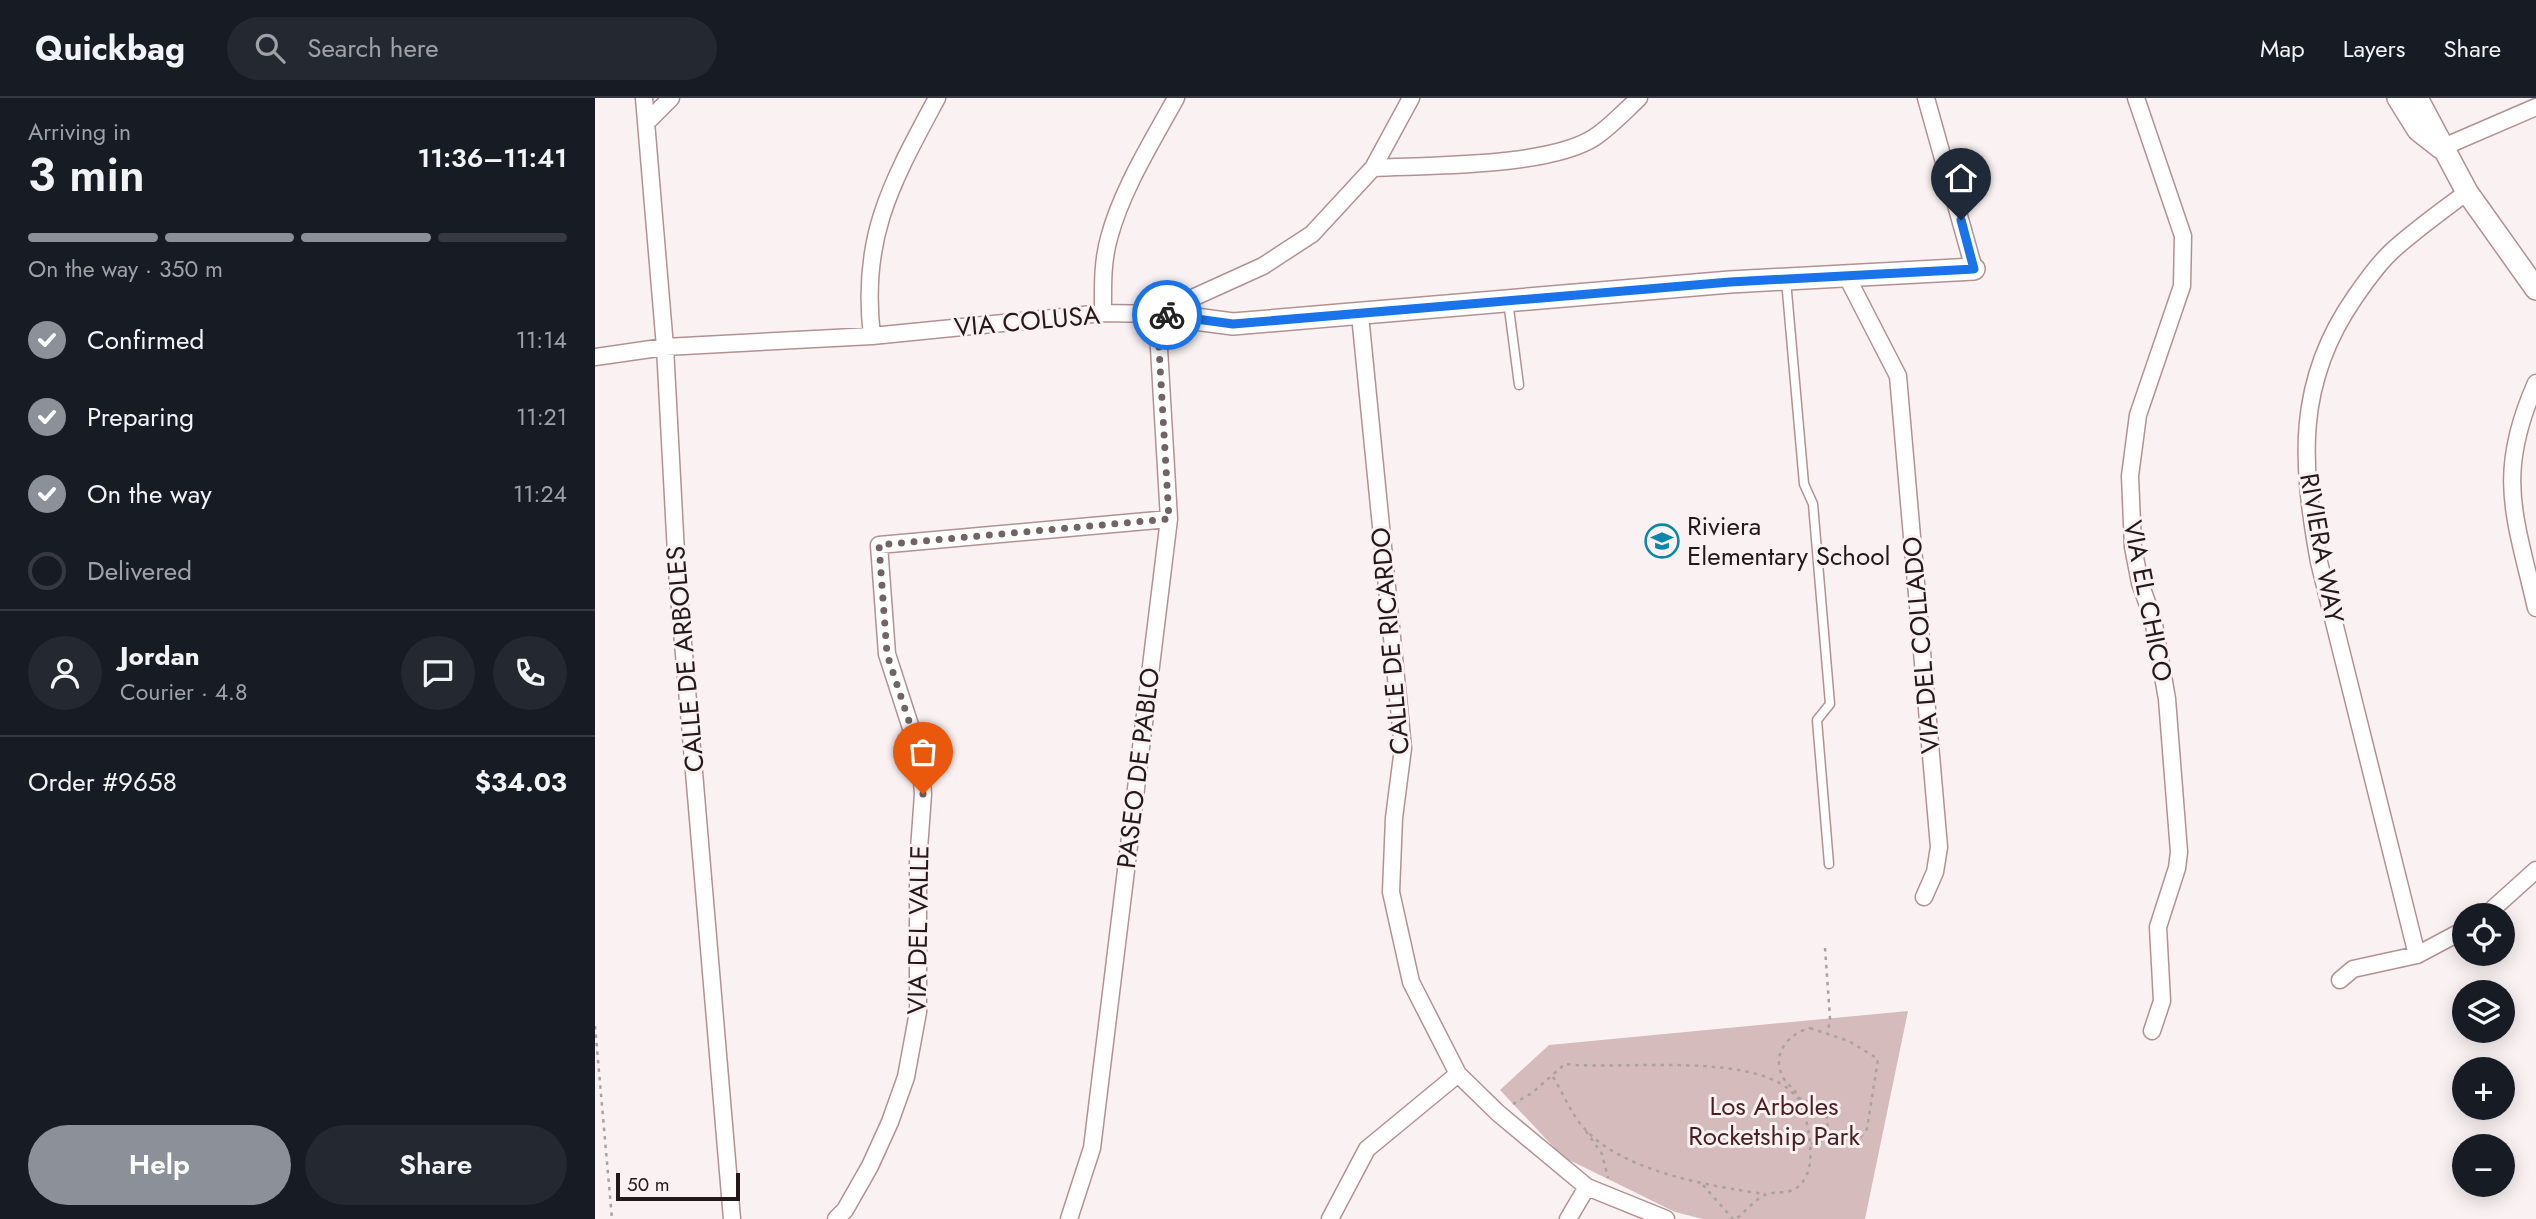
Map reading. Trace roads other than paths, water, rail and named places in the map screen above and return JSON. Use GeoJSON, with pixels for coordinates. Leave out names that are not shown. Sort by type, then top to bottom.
{"type":"FeatureCollection","features":[{"type":"Feature","properties":{"kind":"street","name":"CALLE DE ARBOLES"},"geometry":{"type":"LineString","coordinates":[[644,98],[665,347],[677,572],[732,1219]]}},
{"type":"Feature","properties":{"kind":"street"},"geometry":{"type":"LineString","coordinates":[[646,123],[671,98]]}},
{"type":"Feature","properties":{"kind":"street"},"geometry":{"type":"LineString","coordinates":[[872,336],[869,303],[876,234],[892,183],[937,98]]}},
{"type":"Feature","properties":{"kind":"street"},"geometry":{"type":"LineString","coordinates":[[1103,313],[1103,269],[1109,238],[1147,150],[1176,98]]}},
{"type":"Feature","properties":{"kind":"street","name":"VIA COLUSA"},"geometry":{"type":"LineString","coordinates":[[595,356],[665,347],[872,336],[1103,313],[1157,314],[1290,251],[1334,213],[1373,168],[1411,98]]}},
{"type":"Feature","properties":{"kind":"street"},"geometry":{"type":"LineString","coordinates":[[1373,168],[1490,162],[1563,151],[1593,138],[1639,98]]}},
{"type":"Feature","properties":{"kind":"street"},"geometry":{"type":"LineString","coordinates":[[1157,314],[1233,324],[1786,279],[1974,269],[1926,98]]}},
{"type":"Feature","properties":{"kind":"street","name":"VIA EL CHICO"},"geometry":{"type":"LineString","coordinates":[[2136,98],[2183,236],[2185,256],[2182,286],[2138,415],[2130,476],[2133,547],[2153,619],[2167,699],[2179,852],[2158,927],[2162,1001],[2152,1031]]}},
{"type":"Feature","properties":{"kind":"street"},"geometry":{"type":"LineString","coordinates":[[2398,98],[2418,130],[2441,148]]}},
{"type":"Feature","properties":{"kind":"street"},"geometry":{"type":"LineString","coordinates":[[2417,98],[2431,120],[2441,148],[2467,192],[2536,289]]}},
{"type":"Feature","properties":{"kind":"street"},"geometry":{"type":"LineString","coordinates":[[2441,148],[2536,107]]}},
{"type":"Feature","properties":{"kind":"street","name":"RIVIERA WAY"},"geometry":{"type":"LineString","coordinates":[[2417,955],[2319,562],[2310,511],[2305,440],[2309,400],[2318,367],[2341,317],[2391,252],[2467,192]]}},
{"type":"Feature","properties":{"kind":"street","name":"VIA DEL COLLADO"},"geometry":{"type":"LineString","coordinates":[[1847,277],[1898,376],[1939,847],[1935,872],[1924,897]]}},
{"type":"Feature","properties":{"kind":"street","name":"PASEO DE PABLO"},"geometry":{"type":"LineString","coordinates":[[1069,1219],[1092,1148],[1169,519],[1157,314]]}},
{"type":"Feature","properties":{"kind":"street","name":"CALLE DE RICARDO"},"geometry":{"type":"LineString","coordinates":[[1360,315],[1403,748],[1394,818],[1391,892],[1411,982],[1458,1074],[1498,1113],[1587,1187],[1666,1219]]}},
{"type":"Feature","properties":{"kind":"street"},"geometry":{"type":"LineString","coordinates":[[2536,383],[2520,419],[2511,485],[2513,519],[2536,608]]}},
{"type":"Feature","properties":{"kind":"street","name":"VIA DEL VALLE"},"geometry":{"type":"LineString","coordinates":[[836,1219],[845,1210],[870,1166],[890,1122],[906,1077],[918,1012],[918,863],[923,794],[920,755],[887,654],[879,545],[1169,519]]}},
{"type":"Feature","properties":{"kind":"street"},"geometry":{"type":"LineString","coordinates":[[2499,903],[2536,870]]}},
{"type":"Feature","properties":{"kind":"street"},"geometry":{"type":"LineString","coordinates":[[2340,981],[2353,969],[2417,955],[2452,936]]}},
{"type":"Feature","properties":{"kind":"street"},"geometry":{"type":"LineString","coordinates":[[1329,1219],[1367,1149],[1458,1074]]}},
{"type":"Feature","properties":{"kind":"street"},"geometry":{"type":"LineString","coordinates":[[1568,1219],[1587,1187]]}},
{"type":"Feature","properties":{"kind":"lane"},"geometry":{"type":"LineString","coordinates":[[1786,279],[1804,484],[1813,504],[1830,704],[1817,720],[1829,864]]}},
{"type":"Feature","properties":{"kind":"lane"},"geometry":{"type":"LineString","coordinates":[[1509,301],[1519,385]]}},
{"type":"Feature","properties":{"kind":"place","name":"Riviera Elementary School"},"geometry":{"type":"Point","coordinates":[1662,541]}},
{"type":"Feature","properties":{"kind":"park label","name":"Los Arboles Rocketship Park"},"geometry":{"type":"Point","coordinates":[1774,1121]}}]}
